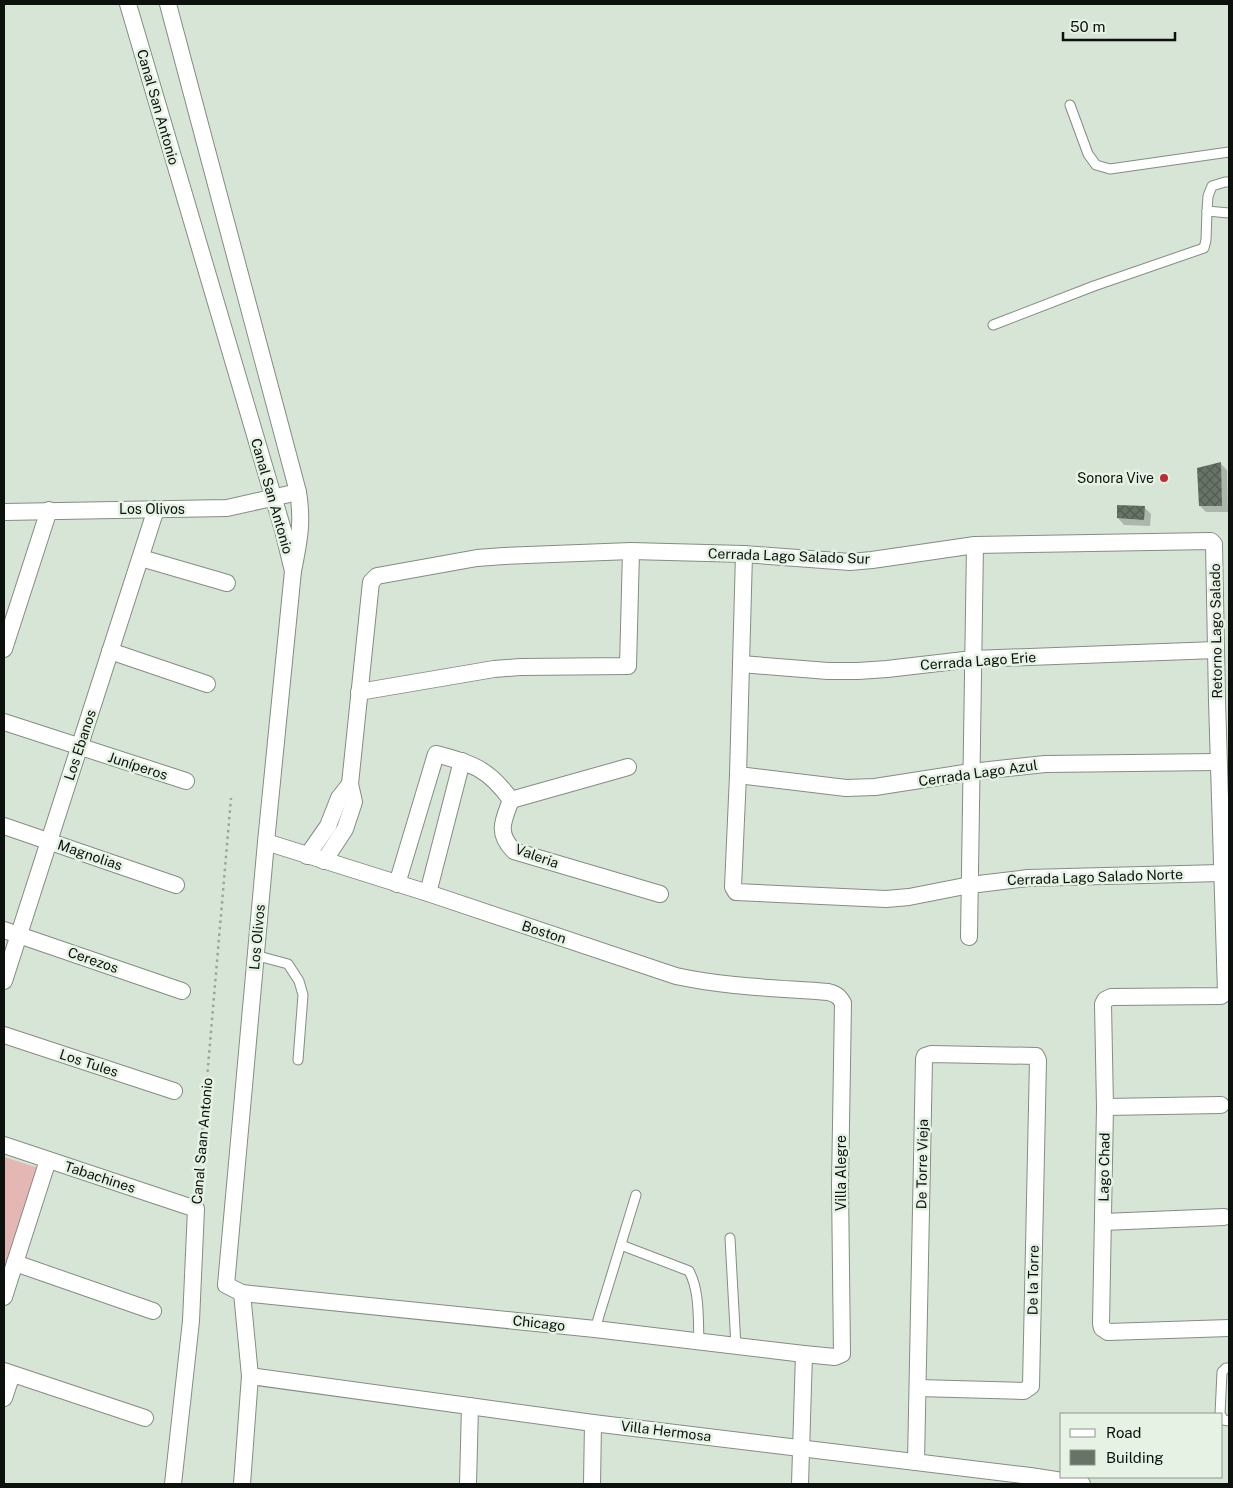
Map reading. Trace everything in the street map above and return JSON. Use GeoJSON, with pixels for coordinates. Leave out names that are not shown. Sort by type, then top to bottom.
{"type":"FeatureCollection","features":[{"type":"Feature","properties":{"kind":"street","name":"Canal San Antonio"},"geometry":{"type":"LineString","coordinates":[[128,4],[283,530],[293,571]]}},
{"type":"Feature","properties":{"kind":"street","name":"Canal San Antonio"},"geometry":{"type":"LineString","coordinates":[[168,4],[298,492],[301,511],[300,537],[293,571]]}},
{"type":"Feature","properties":{"kind":"street","name":"Los Olivos"},"geometry":{"type":"LineString","coordinates":[[4,512],[227,508],[298,492]]}},
{"type":"Feature","properties":{"kind":"street"},"geometry":{"type":"LineString","coordinates":[[4,649],[50,510]]}},
{"type":"Feature","properties":{"kind":"street","name":"Los Ebanos"},"geometry":{"type":"LineString","coordinates":[[4,981],[11,933],[49,840],[156,510]]}},
{"type":"Feature","properties":{"kind":"street","name":"Cerrada Lago Salado Sur"},"geometry":{"type":"LineString","coordinates":[[359,692],[371,582],[377,576],[477,558],[631,551],[744,554],[850,562],[975,545],[1211,541]]}},
{"type":"Feature","properties":{"kind":"street","name":"Retorno Lago Salado"},"geometry":{"type":"LineString","coordinates":[[1211,541],[1214,544],[1221,873],[1227,949],[1226,992]]}},
{"type":"Feature","properties":{"kind":"street"},"geometry":{"type":"LineString","coordinates":[[969,937],[975,545]]}},
{"type":"Feature","properties":{"kind":"street"},"geometry":{"type":"LineString","coordinates":[[324,862],[347,823],[354,802],[350,784],[359,692],[494,669],[628,666],[631,551]]}},
{"type":"Feature","properties":{"kind":"street"},"geometry":{"type":"LineString","coordinates":[[738,775],[744,554]]}},
{"type":"Feature","properties":{"kind":"street"},"geometry":{"type":"LineString","coordinates":[[141,558],[227,582]]}},
{"type":"Feature","properties":{"kind":"street","name":"Los Olivos"},"geometry":{"type":"LineString","coordinates":[[242,1293],[228,1286],[225,1282],[293,571]]}},
{"type":"Feature","properties":{"kind":"street","name":"Cerrada Lago Erie"},"geometry":{"type":"LineString","coordinates":[[741,664],[828,671],[858,671],[887,670],[973,659],[1216,650]]}},
{"type":"Feature","properties":{"kind":"street"},"geometry":{"type":"LineString","coordinates":[[110,651],[207,684]]}},
{"type":"Feature","properties":{"kind":"street","name":"Juníperos"},"geometry":{"type":"LineString","coordinates":[[4,722],[186,781]]}},
{"type":"Feature","properties":{"kind":"street"},"geometry":{"type":"LineString","coordinates":[[397,884],[436,754],[462,761],[484,771],[499,783],[511,800],[628,767]]}},
{"type":"Feature","properties":{"kind":"street"},"geometry":{"type":"LineString","coordinates":[[428,893],[462,761]]}},
{"type":"Feature","properties":{"kind":"street","name":"Cerrada Lago Azul"},"geometry":{"type":"LineString","coordinates":[[738,775],[856,788],[1045,764],[1218,762]]}},
{"type":"Feature","properties":{"kind":"street","name":"Cerrada Lago Salado Norte"},"geometry":{"type":"LineString","coordinates":[[738,775],[733,887],[739,893],[886,899],[909,897],[970,885],[1028,878],[1221,873]]}},
{"type":"Feature","properties":{"kind":"street"},"geometry":{"type":"LineString","coordinates":[[307,856],[328,826],[339,798],[350,784]]}},
{"type":"Feature","properties":{"kind":"street","name":"Valeria"},"geometry":{"type":"LineString","coordinates":[[511,800],[502,829],[505,842],[514,851],[660,894]]}},
{"type":"Feature","properties":{"kind":"street","name":"Magnolias"},"geometry":{"type":"LineString","coordinates":[[4,826],[176,885]]}},
{"type":"Feature","properties":{"kind":"street","name":"Boston"},"geometry":{"type":"LineString","coordinates":[[266,842],[324,862],[428,893],[676,976],[701,981],[828,992]]}},
{"type":"Feature","properties":{"kind":"street","name":"Cerezos"},"geometry":{"type":"LineString","coordinates":[[11,933],[182,991]]}},
{"type":"Feature","properties":{"kind":"street","name":"Villa Alegre"},"geometry":{"type":"LineString","coordinates":[[828,992],[836,994],[843,1003],[840,1185],[843,1352],[841,1356],[835,1357]]}},
{"type":"Feature","properties":{"kind":"street","name":"Lago Chad"},"geometry":{"type":"LineString","coordinates":[[1226,992],[1221,996],[1112,997],[1105,1000],[1103,1004],[1105,1107],[1101,1324],[1104,1330],[1108,1332],[1229,1328]]}},
{"type":"Feature","properties":{"kind":"street","name":"Los Tules"},"geometry":{"type":"LineString","coordinates":[[4,1035],[174,1092]]}},
{"type":"Feature","properties":{"kind":"street","name":"De Torre Vieja"},"geometry":{"type":"LineString","coordinates":[[918,1388],[925,1056],[931,1054],[1034,1055],[1038,1060]]}},
{"type":"Feature","properties":{"kind":"street","name":"De la Torre"},"geometry":{"type":"LineString","coordinates":[[918,1388],[1024,1391],[1031,1386],[1038,1060]]}},
{"type":"Feature","properties":{"kind":"street"},"geometry":{"type":"LineString","coordinates":[[1105,1107],[1221,1105]]}},
{"type":"Feature","properties":{"kind":"street","name":"Tabachines"},"geometry":{"type":"LineString","coordinates":[[4,1145],[196,1209]]}},
{"type":"Feature","properties":{"kind":"street"},"geometry":{"type":"LineString","coordinates":[[4,1297],[48,1160]]}},
{"type":"Feature","properties":{"kind":"street","name":"Canal Saan Antonio"},"geometry":{"type":"LineString","coordinates":[[173,1484],[191,1320],[196,1209]]}},
{"type":"Feature","properties":{"kind":"street"},"geometry":{"type":"LineString","coordinates":[[1103,1222],[1224,1217]]}},
{"type":"Feature","properties":{"kind":"street"},"geometry":{"type":"LineString","coordinates":[[15,1263],[153,1311]]}},
{"type":"Feature","properties":{"kind":"street"},"geometry":{"type":"LineString","coordinates":[[242,1293],[250,1376],[242,1484]]}},
{"type":"Feature","properties":{"kind":"street","name":"Chicago"},"geometry":{"type":"LineString","coordinates":[[242,1293],[595,1329],[736,1347],[835,1357]]}},
{"type":"Feature","properties":{"kind":"street"},"geometry":{"type":"LineString","coordinates":[[800,1484],[804,1354]]}},
{"type":"Feature","properties":{"kind":"street"},"geometry":{"type":"LineString","coordinates":[[4,1398],[8,1372],[145,1418]]}},
{"type":"Feature","properties":{"kind":"street","name":"Villa Hermosa"},"geometry":{"type":"LineString","coordinates":[[250,1376],[593,1423],[916,1462],[1030,1480],[1082,1484]]}},
{"type":"Feature","properties":{"kind":"street"},"geometry":{"type":"LineString","coordinates":[[916,1462],[918,1388]]}},
{"type":"Feature","properties":{"kind":"street"},"geometry":{"type":"LineString","coordinates":[[468,1484],[470,1406]]}},
{"type":"Feature","properties":{"kind":"street"},"geometry":{"type":"LineString","coordinates":[[592,1484],[593,1423]]}},
{"type":"Feature","properties":{"kind":"lane"},"geometry":{"type":"LineString","coordinates":[[1070,105],[1088,154],[1096,166],[1110,169],[1229,152]]}},
{"type":"Feature","properties":{"kind":"lane"},"geometry":{"type":"LineString","coordinates":[[992,325],[1094,286],[1204,248],[1208,196],[1212,186],[1229,182]]}},
{"type":"Feature","properties":{"kind":"lane"},"geometry":{"type":"LineString","coordinates":[[1207,211],[1229,213]]}},
{"type":"Feature","properties":{"kind":"lane"},"geometry":{"type":"LineString","coordinates":[[256,955],[288,964],[299,981],[303,996],[298,1060]]}},
{"type":"Feature","properties":{"kind":"lane"},"geometry":{"type":"LineString","coordinates":[[595,1329],[636,1195]]}},
{"type":"Feature","properties":{"kind":"lane"},"geometry":{"type":"LineString","coordinates":[[730,1238],[736,1347]]}},
{"type":"Feature","properties":{"kind":"lane"},"geometry":{"type":"LineString","coordinates":[[620,1245],[689,1271],[696,1290],[699,1342]]}},
{"type":"Feature","properties":{"kind":"lane"},"geometry":{"type":"LineString","coordinates":[[1221,1413],[1222,1372],[1229,1368]]}},
{"type":"Feature","properties":{"kind":"path","name":"Canal Saan Antonio"},"geometry":{"type":"LineString","coordinates":[[196,1209],[231,798]]}},
{"type":"Feature","properties":{"kind":"shaded area"},"geometry":{"type":"Polygon","coordinates":[[[4,1157],[39,1168],[4,1279],[4,1157]]]}},
{"type":"Feature","properties":{"kind":"building"},"geometry":{"type":"Polygon","coordinates":[[[1221,462],[1222,506],[1199,506],[1197,468],[1221,462]]]}},
{"type":"Feature","properties":{"kind":"building"},"geometry":{"type":"Polygon","coordinates":[[[1117,505],[1145,506],[1144,520],[1117,518],[1117,505]]]}},
{"type":"Feature","properties":{"kind":"place","name":"Sonora Vive"},"geometry":{"type":"Point","coordinates":[1164,478]}}]}
